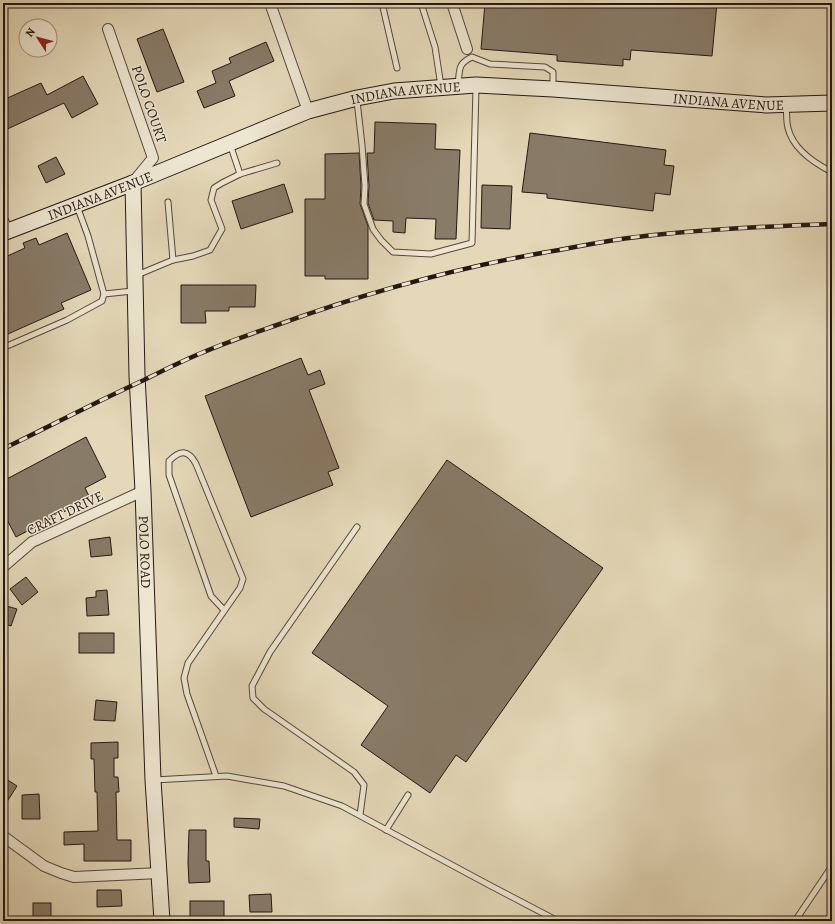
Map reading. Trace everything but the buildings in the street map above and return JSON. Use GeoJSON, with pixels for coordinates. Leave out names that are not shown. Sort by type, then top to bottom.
{"type":"FeatureCollection","features":[{"type":"Feature","properties":{"kind":"main road","name":"INDIANA AVENUE"},"geometry":{"type":"LineString","coordinates":[[7,232],[308,111],[357,98],[394,91],[476,85],[758,104],[832,103]]}},
{"type":"Feature","properties":{"kind":"main road","name":"POLO ROAD"},"geometry":{"type":"LineString","coordinates":[[132,182],[134,291],[143,491],[153,780],[162,921]]}},
{"type":"Feature","properties":{"kind":"street"},"geometry":{"type":"LineString","coordinates":[[270,3],[308,111]]}},
{"type":"Feature","properties":{"kind":"street"},"geometry":{"type":"LineString","coordinates":[[452,3],[467,49]]}},
{"type":"Feature","properties":{"kind":"street","name":"POLO COURT"},"geometry":{"type":"LineString","coordinates":[[108,29],[153,158],[132,182]]}},
{"type":"Feature","properties":{"kind":"street","name":"CRAFT DRIVE"},"geometry":{"type":"LineString","coordinates":[[3,568],[32,542],[143,491]]}},
{"type":"Feature","properties":{"kind":"street"},"geometry":{"type":"LineString","coordinates":[[3,836],[44,866],[74,877],[160,873]]}},
{"type":"Feature","properties":{"kind":"lane"},"geometry":{"type":"LineString","coordinates":[[382,3],[397,68]]}},
{"type":"Feature","properties":{"kind":"lane"},"geometry":{"type":"LineString","coordinates":[[421,3],[436,47],[442,87]]}},
{"type":"Feature","properties":{"kind":"lane"},"geometry":{"type":"LineString","coordinates":[[458,86],[460,65],[464,60],[472,57],[490,64],[544,67],[553,72],[553,89]]}},
{"type":"Feature","properties":{"kind":"lane"},"geometry":{"type":"LineString","coordinates":[[357,98],[365,186],[364,204],[373,229],[393,252],[430,254],[472,243],[476,85]]}},
{"type":"Feature","properties":{"kind":"lane"},"geometry":{"type":"LineString","coordinates":[[786,104],[788,128],[794,141],[801,151],[809,158],[832,172]]}},
{"type":"Feature","properties":{"kind":"lane"},"geometry":{"type":"LineString","coordinates":[[229,144],[240,174]]}},
{"type":"Feature","properties":{"kind":"lane"},"geometry":{"type":"LineString","coordinates":[[134,276],[172,260],[193,256],[210,250],[222,229],[211,200],[214,188],[222,182],[240,174],[277,163]]}},
{"type":"Feature","properties":{"kind":"lane"},"geometry":{"type":"LineString","coordinates":[[168,202],[172,260]]}},
{"type":"Feature","properties":{"kind":"lane"},"geometry":{"type":"LineString","coordinates":[[3,346],[7,346],[67,320],[102,301],[104,294],[88,236],[77,204]]}},
{"type":"Feature","properties":{"kind":"lane"},"geometry":{"type":"LineString","coordinates":[[3,215],[7,232]]}},
{"type":"Feature","properties":{"kind":"lane"},"geometry":{"type":"LineString","coordinates":[[104,294],[134,291]]}},
{"type":"Feature","properties":{"kind":"lane"},"geometry":{"type":"LineString","coordinates":[[216,776],[187,694],[184,678],[188,663],[240,588],[243,579],[196,464],[193,458],[188,454],[181,453],[175,455],[169,462],[169,475],[211,596],[224,610]]}},
{"type":"Feature","properties":{"kind":"lane"},"geometry":{"type":"LineString","coordinates":[[357,527],[270,652],[252,686],[253,698],[264,709],[354,772],[364,785],[360,815]]}},
{"type":"Feature","properties":{"kind":"lane"},"geometry":{"type":"LineString","coordinates":[[153,780],[227,776],[284,786],[342,806],[558,921]]}},
{"type":"Feature","properties":{"kind":"lane"},"geometry":{"type":"LineString","coordinates":[[386,830],[408,795]]}},
{"type":"Feature","properties":{"kind":"lane"},"geometry":{"type":"LineString","coordinates":[[795,921],[832,866]]}},
{"type":"Feature","properties":{"kind":"railway"},"geometry":{"type":"LineString","coordinates":[[3,449],[178,363],[208,350],[311,313],[416,281],[523,256],[630,238],[720,229],[832,224]]}}]}
